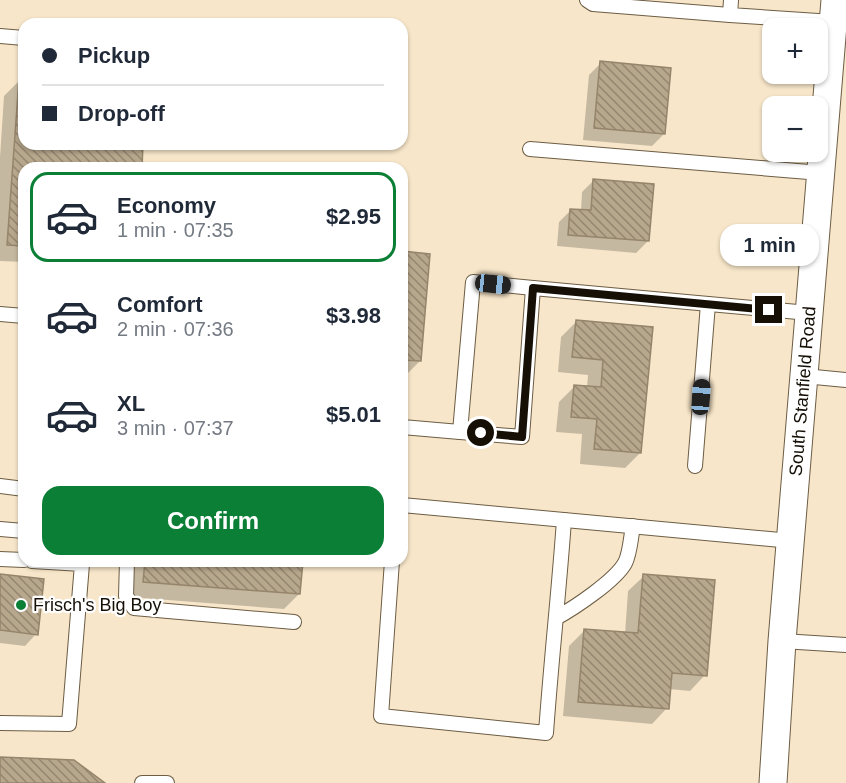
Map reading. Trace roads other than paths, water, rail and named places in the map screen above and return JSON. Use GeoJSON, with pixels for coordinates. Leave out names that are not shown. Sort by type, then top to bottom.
{"type":"FeatureCollection","features":[{"type":"Feature","properties":{"kind":"street","name":"South Stanfield Road"},"geometry":{"type":"LineString","coordinates":[[773,783],[782,641],[821,173],[838,74],[834,11]]}},
{"type":"Feature","properties":{"kind":"lane"},"geometry":{"type":"LineString","coordinates":[[587,0],[593,4],[730,15],[834,11]]}},
{"type":"Feature","properties":{"kind":"lane"},"geometry":{"type":"LineString","coordinates":[[730,15],[731,0]]}},
{"type":"Feature","properties":{"kind":"lane"},"geometry":{"type":"LineString","coordinates":[[0,36],[18,38]]}},
{"type":"Feature","properties":{"kind":"lane"},"geometry":{"type":"LineString","coordinates":[[530,149],[821,173]]}},
{"type":"Feature","properties":{"kind":"lane"},"geometry":{"type":"LineString","coordinates":[[460,432],[473,282],[809,313]]}},
{"type":"Feature","properties":{"kind":"lane"},"geometry":{"type":"LineString","coordinates":[[408,428],[522,437],[533,288]]}},
{"type":"Feature","properties":{"kind":"lane"},"geometry":{"type":"LineString","coordinates":[[695,466],[708,304]]}},
{"type":"Feature","properties":{"kind":"lane"},"geometry":{"type":"LineString","coordinates":[[0,314],[18,316]]}},
{"type":"Feature","properties":{"kind":"lane"},"geometry":{"type":"LineString","coordinates":[[804,376],[846,380]]}},
{"type":"Feature","properties":{"kind":"lane"},"geometry":{"type":"LineString","coordinates":[[0,486],[18,488]]}},
{"type":"Feature","properties":{"kind":"lane"},"geometry":{"type":"LineString","coordinates":[[408,506],[791,541]]}},
{"type":"Feature","properties":{"kind":"lane"},"geometry":{"type":"LineString","coordinates":[[392,567],[381,716],[546,733],[564,520]]}},
{"type":"Feature","properties":{"kind":"lane"},"geometry":{"type":"LineString","coordinates":[[556,618],[579,604],[614,576],[626,562],[633,526]]}},
{"type":"Feature","properties":{"kind":"lane"},"geometry":{"type":"LineString","coordinates":[[0,529],[18,530]]}},
{"type":"Feature","properties":{"kind":"lane"},"geometry":{"type":"LineString","coordinates":[[0,559],[18,560]]}},
{"type":"Feature","properties":{"kind":"lane"},"geometry":{"type":"LineString","coordinates":[[0,723],[69,724],[82,567]]}},
{"type":"Feature","properties":{"kind":"lane"},"geometry":{"type":"LineString","coordinates":[[127,567],[126,596],[134,608],[294,622]]}},
{"type":"Feature","properties":{"kind":"lane"},"geometry":{"type":"LineString","coordinates":[[782,641],[846,645]]}},
{"type":"Feature","properties":{"kind":"lane"},"geometry":{"type":"LineString","coordinates":[[141,783],[167,783]]}},
{"type":"Feature","properties":{"kind":"place","name":"Frisch's Big Boy"},"geometry":{"type":"Point","coordinates":[21,605]}}]}
